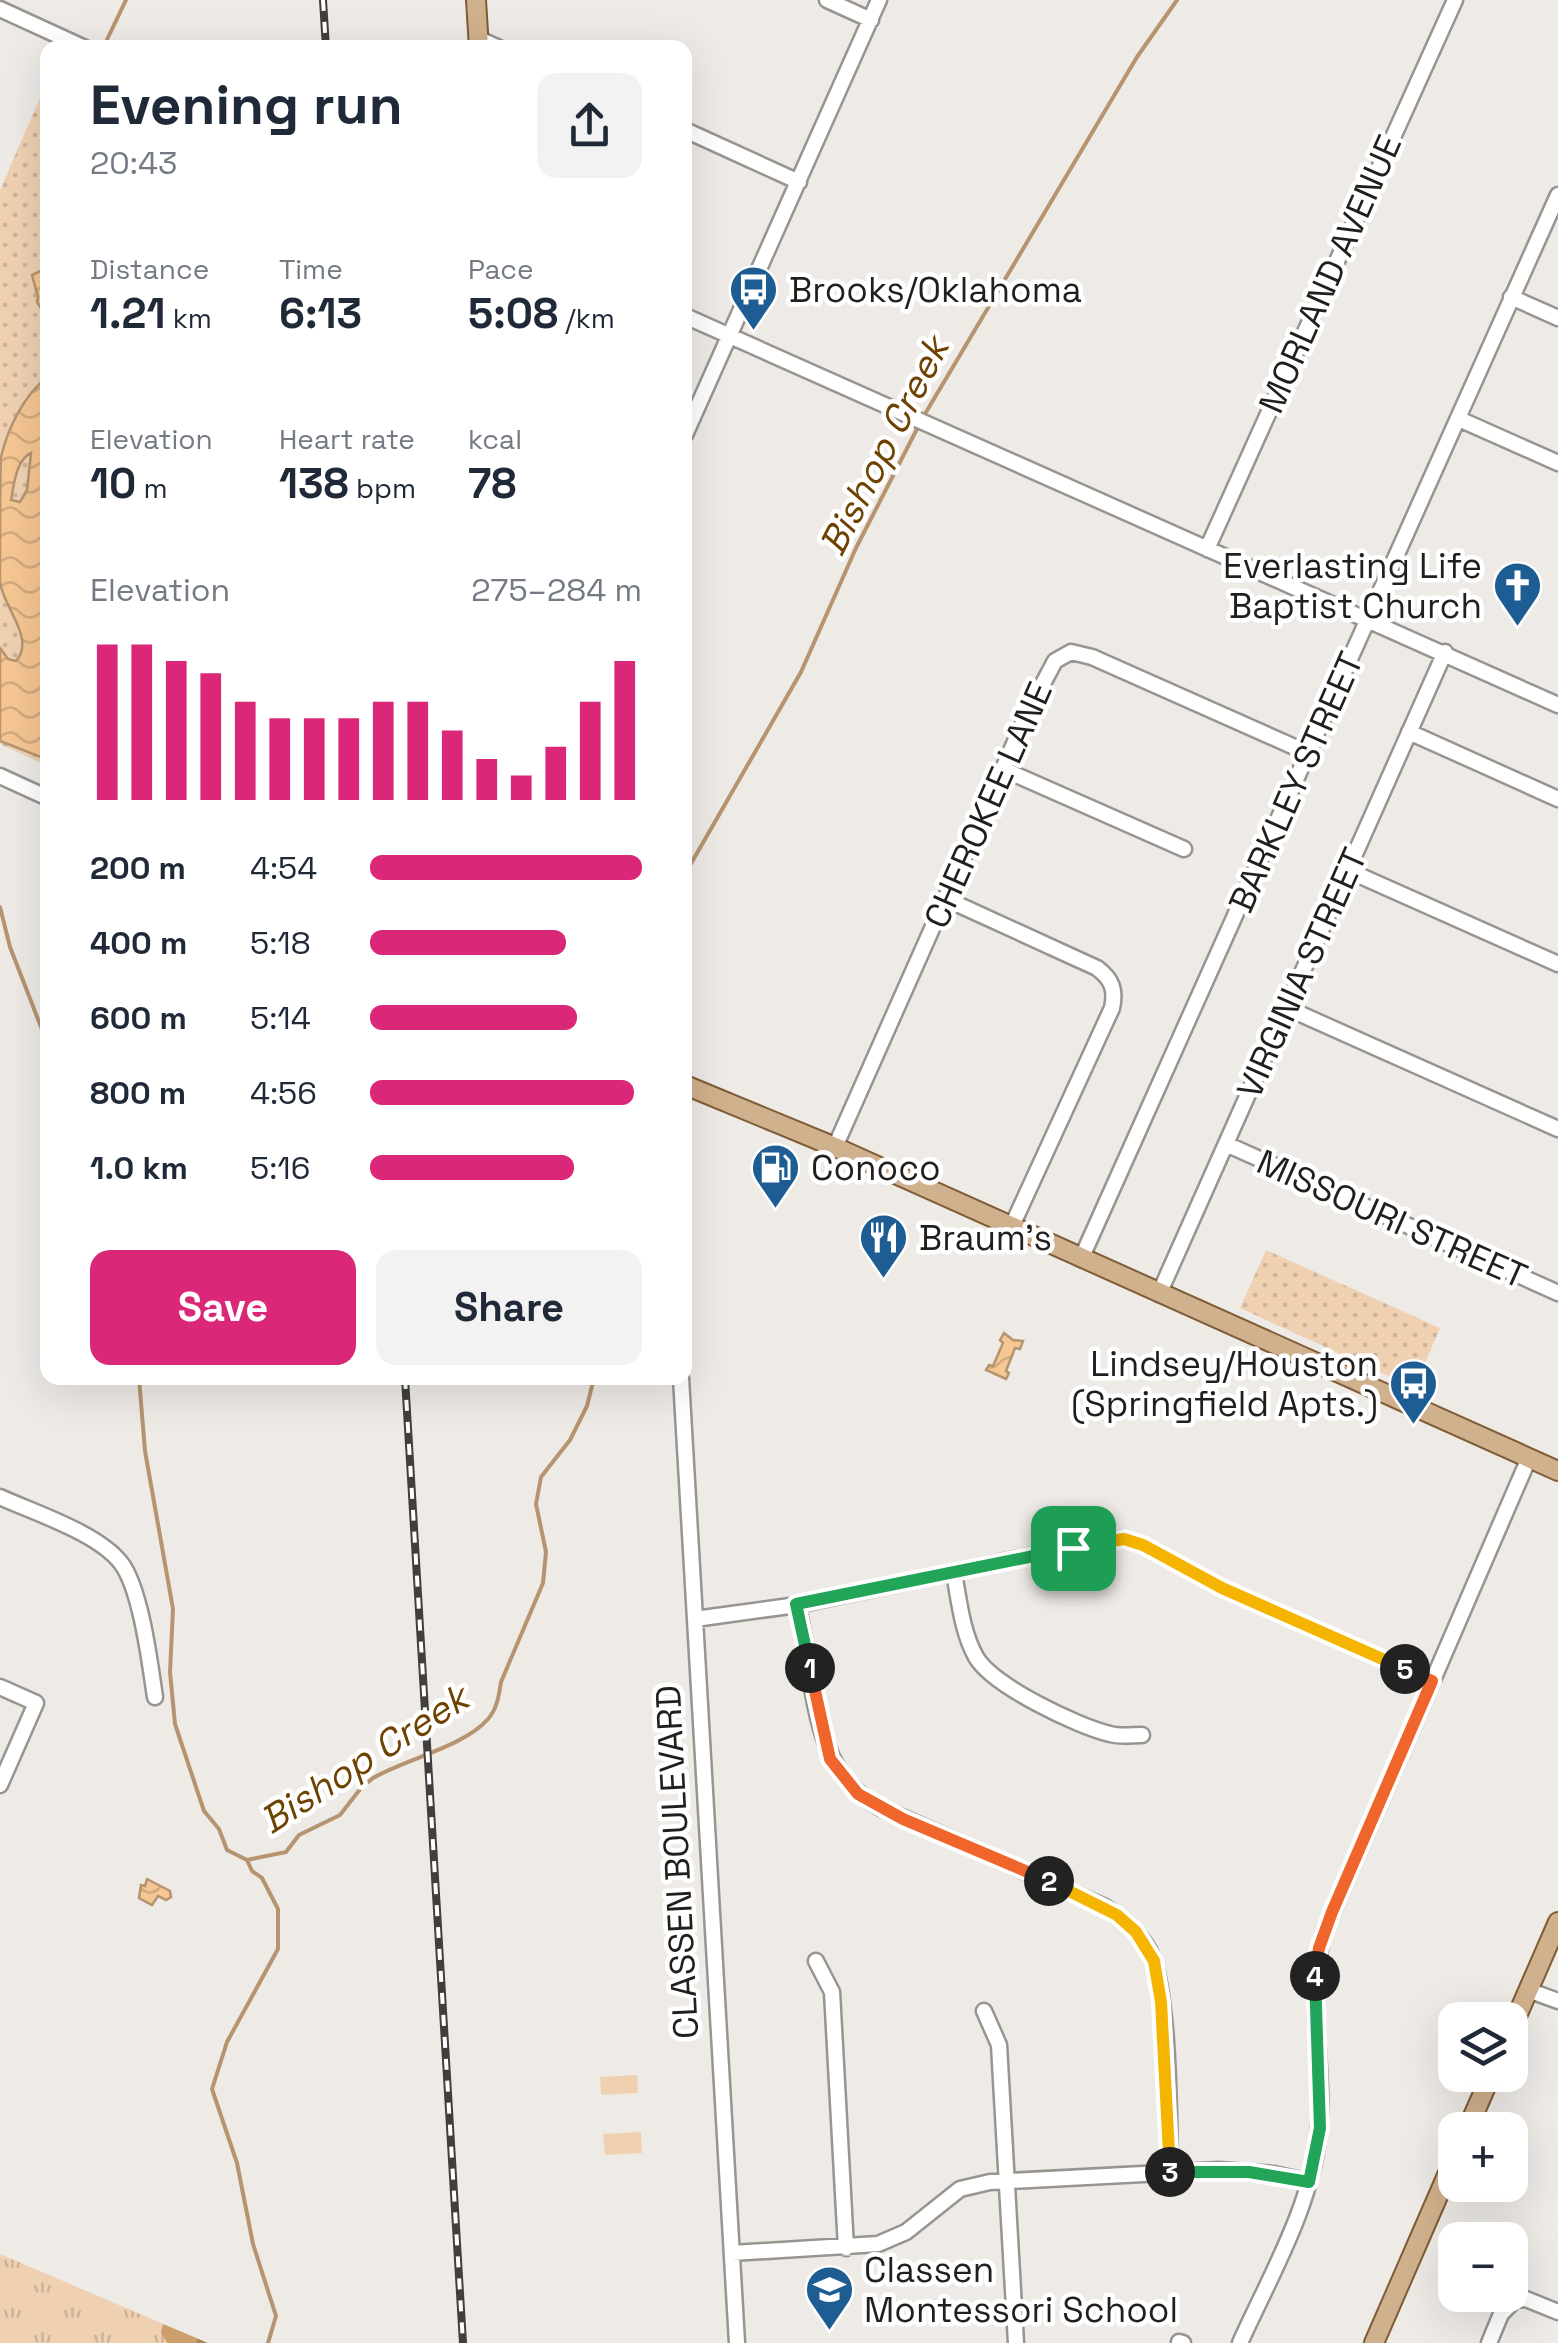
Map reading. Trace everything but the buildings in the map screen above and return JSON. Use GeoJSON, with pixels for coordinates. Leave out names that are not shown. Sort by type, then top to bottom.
{"type":"FeatureCollection","features":[{"type":"Feature","properties":{"kind":"main road"},"geometry":{"type":"LineString","coordinates":[[476,0],[479,40]]}},
{"type":"Feature","properties":{"kind":"main road"},"geometry":{"type":"LineString","coordinates":[[692,1089],[835,1148],[1558,1471]]}},
{"type":"Feature","properties":{"kind":"main road"},"geometry":{"type":"LineString","coordinates":[[1523,2002],[1558,1922]]}},
{"type":"Feature","properties":{"kind":"main road"},"geometry":{"type":"LineString","coordinates":[[1374,2343],[1438,2196]]}},
{"type":"Feature","properties":{"kind":"street"},"geometry":{"type":"LineString","coordinates":[[828,0],[871,20]]}},
{"type":"Feature","properties":{"kind":"street"},"geometry":{"type":"LineString","coordinates":[[692,418],[880,0]]}},
{"type":"Feature","properties":{"kind":"street","name":"MORLAND AVENUE"},"geometry":{"type":"LineString","coordinates":[[1206,549],[1455,0]]}},
{"type":"Feature","properties":{"kind":"street"},"geometry":{"type":"LineString","coordinates":[[0,9],[69,40]]}},
{"type":"Feature","properties":{"kind":"street"},"geometry":{"type":"LineString","coordinates":[[692,133],[799,182]]}},
{"type":"Feature","properties":{"kind":"street","name":"BARKLEY STREET"},"geometry":{"type":"LineString","coordinates":[[1081,1259],[1558,195]]}},
{"type":"Feature","properties":{"kind":"street"},"geometry":{"type":"LineString","coordinates":[[1512,297],[1558,318]]}},
{"type":"Feature","properties":{"kind":"street"},"geometry":{"type":"LineString","coordinates":[[692,319],[1558,705]]}},
{"type":"Feature","properties":{"kind":"street"},"geometry":{"type":"LineString","coordinates":[[1459,418],[1558,463]]}},
{"type":"Feature","properties":{"kind":"street","name":"CHEROKEE LANE"},"geometry":{"type":"LineString","coordinates":[[835,1148],[1055,661],[1071,652],[1092,657],[1308,753]]}},
{"type":"Feature","properties":{"kind":"street","name":"VIRGINIA STREET"},"geometry":{"type":"LineString","coordinates":[[1159,1294],[1444,652]]}},
{"type":"Feature","properties":{"kind":"street"},"geometry":{"type":"LineString","coordinates":[[1410,732],[1558,799]]}},
{"type":"Feature","properties":{"kind":"street"},"geometry":{"type":"LineString","coordinates":[[1005,770],[1184,849]]}},
{"type":"Feature","properties":{"kind":"street"},"geometry":{"type":"LineString","coordinates":[[0,776],[40,794]]}},
{"type":"Feature","properties":{"kind":"street"},"geometry":{"type":"LineString","coordinates":[[1348,870],[1558,964]]}},
{"type":"Feature","properties":{"kind":"street"},"geometry":{"type":"LineString","coordinates":[[946,899],[1081,960],[1105,974],[1114,989],[1112,1008],[1011,1228]]}},
{"type":"Feature","properties":{"kind":"street"},"geometry":{"type":"LineString","coordinates":[[1287,1008],[1558,1128]]}},
{"type":"Feature","properties":{"kind":"street","name":"MISSOURI STREET"},"geometry":{"type":"LineString","coordinates":[[1226,1144],[1558,1293]]}},
{"type":"Feature","properties":{"kind":"street","name":"CLASSEN BOULEVARD"},"geometry":{"type":"LineString","coordinates":[[681,1385],[737,2343]]}},
{"type":"Feature","properties":{"kind":"street"},"geometry":{"type":"LineString","coordinates":[[1240,2343],[1309,2182],[1320,2128],[1314,2000],[1319,1948],[1529,1458]]}},
{"type":"Feature","properties":{"kind":"street"},"geometry":{"type":"LineString","coordinates":[[0,1497],[100,1544],[122,1563],[132,1584],[156,1698]]}},
{"type":"Feature","properties":{"kind":"street"},"geometry":{"type":"LineString","coordinates":[[695,1619],[796,1604],[1124,1539],[1143,1545],[1222,1588],[1432,1681]]}},
{"type":"Feature","properties":{"kind":"street"},"geometry":{"type":"LineString","coordinates":[[954,1573],[969,1641],[993,1678],[1035,1702],[1112,1735],[1142,1735]]}},
{"type":"Feature","properties":{"kind":"street"},"geometry":{"type":"LineString","coordinates":[[796,1604],[826,1743],[836,1769],[849,1785],[879,1808],[1105,1907],[1130,1925],[1148,1950],[1159,1981],[1170,2173]]}},
{"type":"Feature","properties":{"kind":"street"},"geometry":{"type":"LineString","coordinates":[[0,1687],[36,1703],[0,1784]]}},
{"type":"Feature","properties":{"kind":"street"},"geometry":{"type":"LineString","coordinates":[[816,1961],[832,1992],[846,2248]]}},
{"type":"Feature","properties":{"kind":"street"},"geometry":{"type":"LineString","coordinates":[[1528,1990],[1558,2001]]}},
{"type":"Feature","properties":{"kind":"street"},"geometry":{"type":"LineString","coordinates":[[984,2011],[999,2046],[1016,2343]]}},
{"type":"Feature","properties":{"kind":"street"},"geometry":{"type":"LineString","coordinates":[[732,2254],[868,2246],[896,2238],[960,2189],[1008,2180],[1249,2172],[1309,2182]]}},
{"type":"Feature","properties":{"kind":"street"},"geometry":{"type":"LineString","coordinates":[[1528,2301],[1558,2312]]}},
{"type":"Feature","properties":{"kind":"street"},"geometry":{"type":"LineString","coordinates":[[1488,2343],[1502,2312]]}},
{"type":"Feature","properties":{"kind":"green space"},"geometry":{"type":"Polygon","coordinates":[[[40,98],[40,763],[0,744],[0,190],[40,98]]]}},
{"type":"Feature","properties":{"kind":"green space"},"geometry":{"type":"Polygon","coordinates":[[[1266,1250],[1440,1328],[1418,1379],[1404,1383],[1240,1308],[1266,1250]]]}},
{"type":"Feature","properties":{"kind":"green space"},"geometry":{"type":"Polygon","coordinates":[[[637,2075],[638,2093],[601,2095],[600,2077],[637,2075]]]}},
{"type":"Feature","properties":{"kind":"green space"},"geometry":{"type":"Polygon","coordinates":[[[641,2132],[642,2153],[605,2155],[603,2134],[641,2132]]]}},
{"type":"Feature","properties":{"kind":"green space"},"geometry":{"type":"Polygon","coordinates":[[[0,2254],[208,2343],[0,2343],[0,2254]]]}},
{"type":"Feature","properties":{"kind":"green space"},"geometry":{"type":"Polygon","coordinates":[[[163,2324],[208,2343],[167,2343],[161,2332],[163,2324]]]}},
{"type":"Feature","properties":{"kind":"water"},"geometry":{"type":"Polygon","coordinates":[[[40,271],[40,307],[37,302],[32,275],[40,271]]]}},
{"type":"Feature","properties":{"kind":"water"},"geometry":{"type":"Polygon","coordinates":[[[40,384],[40,757],[0,741],[0,648],[8,659],[16,661],[22,643],[0,582],[1,457],[18,413],[40,384]],[[31,453],[19,467],[15,480],[11,500],[20,502],[27,490],[31,453]]]}},
{"type":"Feature","properties":{"kind":"water"},"geometry":{"type":"Polygon","coordinates":[[[1004,1333],[1023,1341],[1020,1349],[1015,1348],[1006,1379],[986,1370],[993,1366],[1004,1333]]]}},
{"type":"Feature","properties":{"kind":"water"},"geometry":{"type":"Polygon","coordinates":[[[147,1879],[170,1891],[171,1897],[166,1900],[158,1896],[152,1905],[139,1898],[141,1885],[145,1886],[147,1879]]]}},
{"type":"Feature","properties":{"kind":"waterway"},"geometry":{"type":"LineString","coordinates":[[107,40],[126,0]]}},
{"type":"Feature","properties":{"kind":"waterway","name":"Bishop Creek"},"geometry":{"type":"LineString","coordinates":[[922,419],[1137,57],[1177,0]]}},
{"type":"Feature","properties":{"kind":"waterway","name":"Bishop Creek"},"geometry":{"type":"LineString","coordinates":[[692,862],[801,672],[856,548],[918,427]]}},
{"type":"Feature","properties":{"kind":"waterway"},"geometry":{"type":"LineString","coordinates":[[0,907],[10,947],[40,1024]]}},
{"type":"Feature","properties":{"kind":"waterway"},"geometry":{"type":"LineString","coordinates":[[140,1385],[145,1451],[173,1609],[170,1672],[175,1724],[204,1811],[219,1829],[227,1850],[247,1860]]}},
{"type":"Feature","properties":{"kind":"waterway","name":"Bishop Creek"},"geometry":{"type":"LineString","coordinates":[[247,1860],[286,1852],[299,1835],[340,1815],[373,1778],[465,1737],[491,1715],[543,1583],[546,1552],[536,1504],[541,1477],[570,1440],[587,1406],[592,1385]]}},
{"type":"Feature","properties":{"kind":"waterway","name":"Bishop Creek"},"geometry":{"type":"LineString","coordinates":[[247,1860],[252,1871],[262,1878],[278,1909],[278,1949],[227,2042],[212,2089],[237,2163],[253,2244],[276,2316],[268,2343]]}},
{"type":"Feature","properties":{"kind":"railway"},"geometry":{"type":"LineString","coordinates":[[323,0],[326,40]]}},
{"type":"Feature","properties":{"kind":"railway"},"geometry":{"type":"LineString","coordinates":[[405,1385],[463,2343]]}},
{"type":"Feature","properties":{"kind":"place","name":"Brooks/Oklahoma"},"geometry":{"type":"Point","coordinates":[754,332]}},
{"type":"Feature","properties":{"kind":"place","name":"Everlasting Life Baptist Church"},"geometry":{"type":"Point","coordinates":[1517,628]}},
{"type":"Feature","properties":{"kind":"place","name":"Conoco"},"geometry":{"type":"Point","coordinates":[776,1210]}},
{"type":"Feature","properties":{"kind":"place","name":"Braum's"},"geometry":{"type":"Point","coordinates":[884,1280]}},
{"type":"Feature","properties":{"kind":"place","name":"Lindsey/Houston (Springfield Apts.)"},"geometry":{"type":"Point","coordinates":[1413,1426]}},
{"type":"Feature","properties":{"kind":"place","name":"Classen Montessori School"},"geometry":{"type":"Point","coordinates":[829,2332]}},
{"type":"Feature","properties":{"kind":"route"},"geometry":{"type":"LineString","coordinates":[[1124,1539],[1143,1545],[1222,1588],[1432,1681],[1319,1948],[1314,2000],[1320,2128],[1309,2182],[1249,2172],[1170,2173],[1159,1981],[1154,1961],[1136,1932],[1092,1900],[866,1800],[830,1759],[796,1604],[1073,1548],[1124,1539]]}}]}
